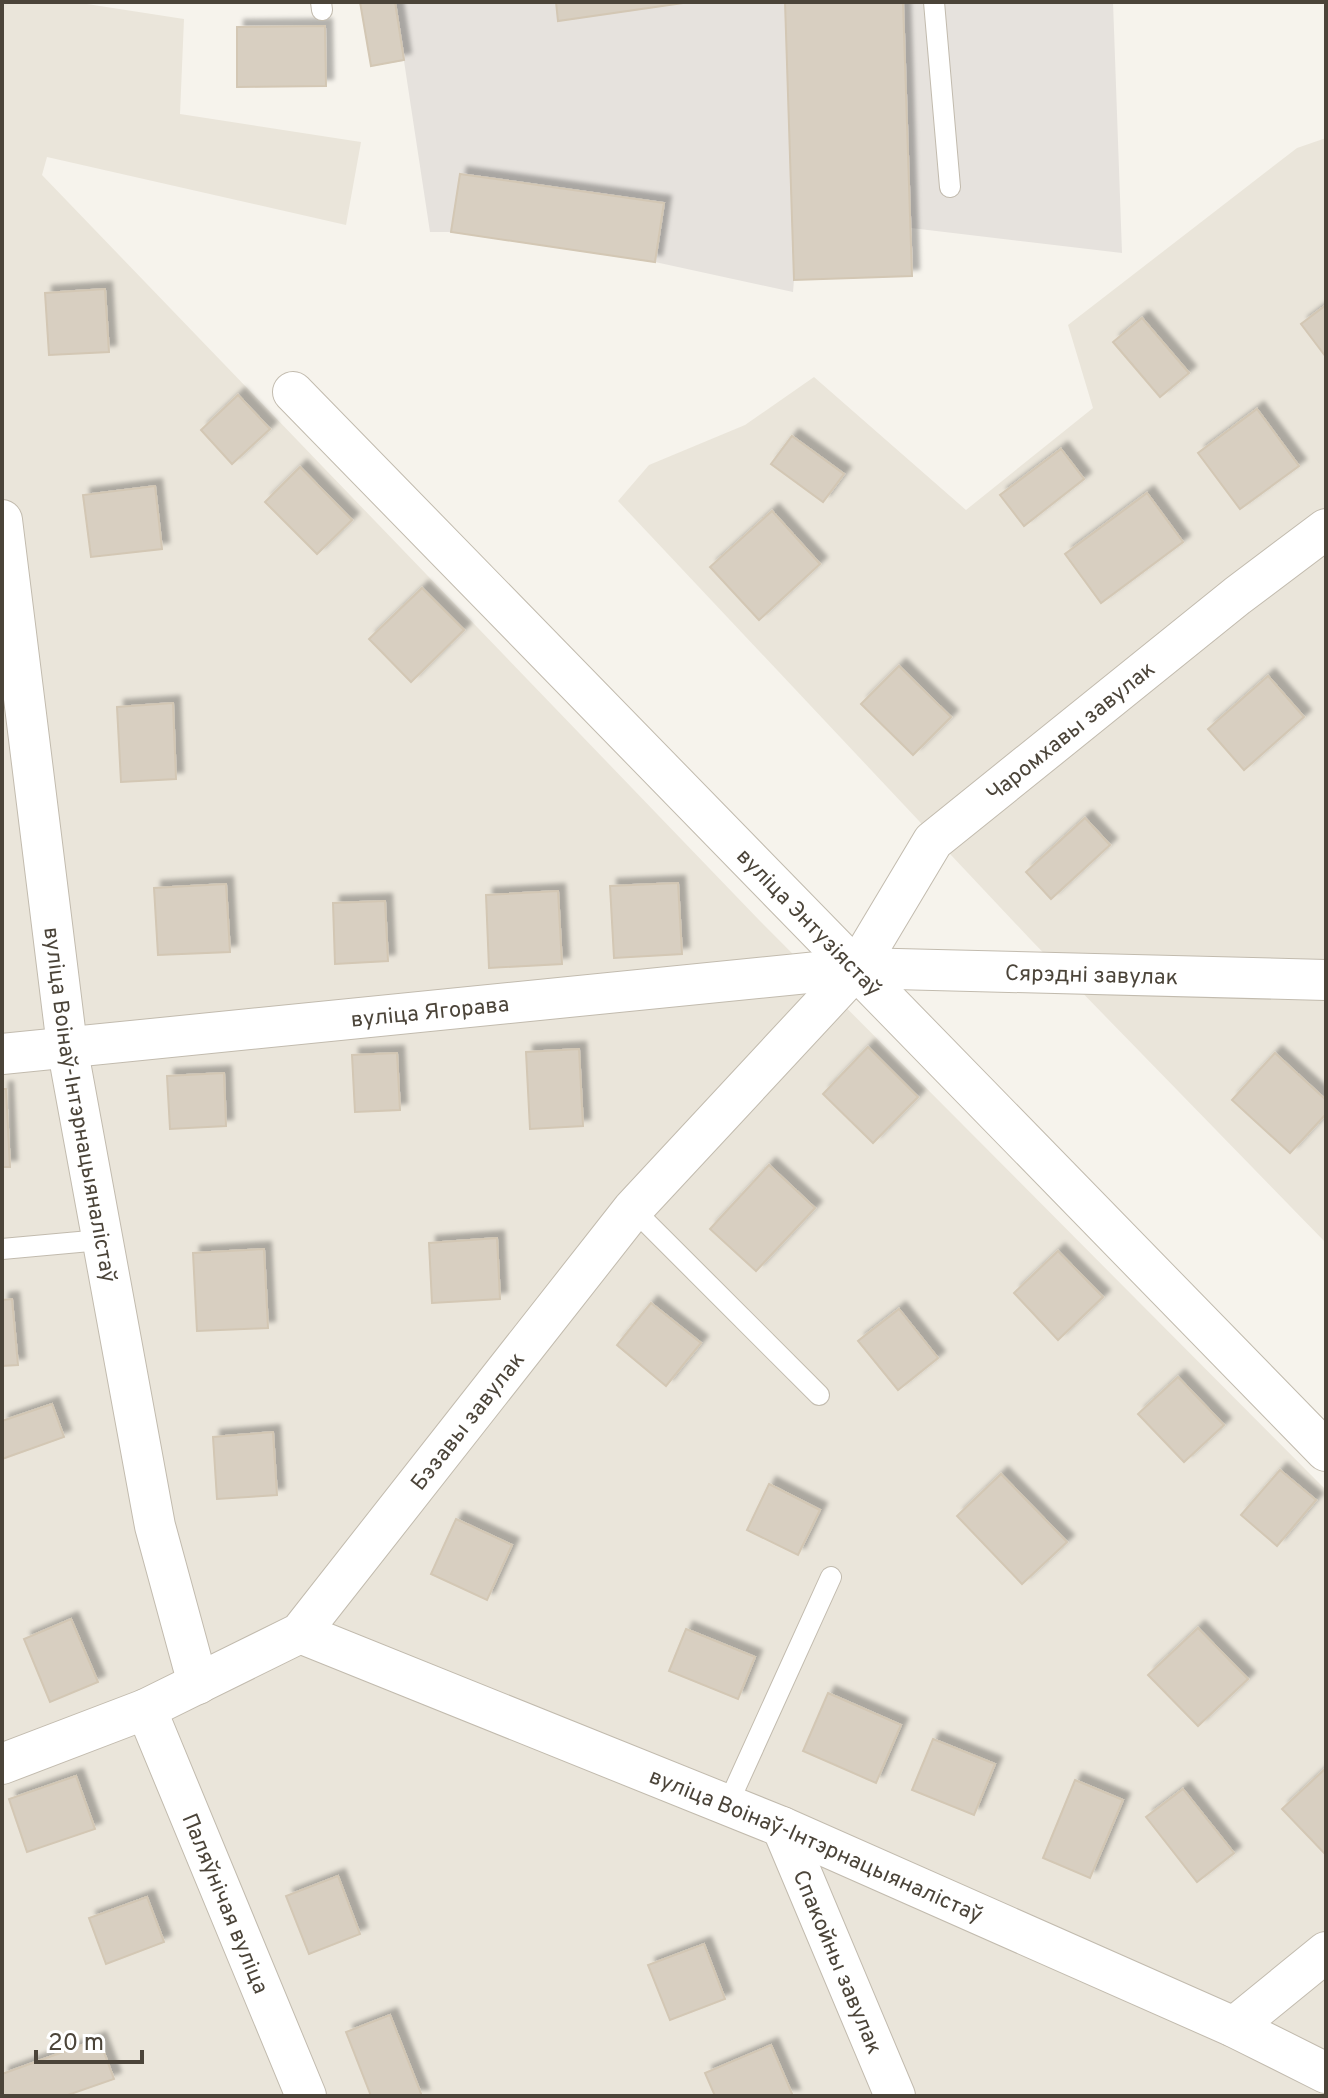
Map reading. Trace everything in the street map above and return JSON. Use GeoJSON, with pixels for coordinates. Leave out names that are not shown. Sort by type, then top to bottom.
{"type":"FeatureCollection","features":[{"type":"Feature","properties":{"kind":"street","name":"вуліца Энтузіястаў"},"geometry":{"type":"LineString","coordinates":[[293,392],[1326,1451]]}},
{"type":"Feature","properties":{"kind":"street","name":"вуліца Воінаў-Інтэрнацыяналістаў"},"geometry":{"type":"LineString","coordinates":[[2,520],[67,1046],[155,1526],[198,1684]]}},
{"type":"Feature","properties":{"kind":"street","name":"Чаромхавы завулак"},"geometry":{"type":"LineString","coordinates":[[857,968],[933,841],[1237,596],[1326,529]]}},
{"type":"Feature","properties":{"kind":"street","name":"Сярэдні завулак"},"geometry":{"type":"LineString","coordinates":[[857,968],[1326,980]]}},
{"type":"Feature","properties":{"kind":"street","name":"вуліца Ягорава"},"geometry":{"type":"LineString","coordinates":[[2,1054],[857,968]]}},
{"type":"Feature","properties":{"kind":"street","name":"Бэзавы завулак"},"geometry":{"type":"LineString","coordinates":[[2,1764],[146,1709],[300,1633],[633,1209],[857,968]]}},
{"type":"Feature","properties":{"kind":"street","name":"вуліца Воінаў-Інтэрнацыяналістаў"},"geometry":{"type":"LineString","coordinates":[[300,1633],[782,1827],[1234,2027],[1326,2073]]}},
{"type":"Feature","properties":{"kind":"street","name":"Паляўнічая вуліца"},"geometry":{"type":"LineString","coordinates":[[146,1709],[306,2096]]}},
{"type":"Feature","properties":{"kind":"street","name":"Спакойны завулак"},"geometry":{"type":"LineString","coordinates":[[782,1827],[895,2096]]}},
{"type":"Feature","properties":{"kind":"street"},"geometry":{"type":"LineString","coordinates":[[1234,2027],[1326,1952]]}},
{"type":"Feature","properties":{"kind":"lane"},"geometry":{"type":"LineString","coordinates":[[934,2],[950,187]]}},
{"type":"Feature","properties":{"kind":"lane"},"geometry":{"type":"LineString","coordinates":[[633,1209],[819,1395]]}},
{"type":"Feature","properties":{"kind":"lane"},"geometry":{"type":"LineString","coordinates":[[2,1249],[101,1240]]}},
{"type":"Feature","properties":{"kind":"lane"},"geometry":{"type":"LineString","coordinates":[[727,1806],[831,1577]]}},
{"type":"Feature","properties":{"kind":"shaded area"},"geometry":{"type":"Polygon","coordinates":[[[2,2],[74,2],[184,19],[180,114],[361,142],[346,225],[47,157],[42,175],[760,921],[1326,1490],[1326,2096],[2,2096],[2,2]]]}},
{"type":"Feature","properties":{"kind":"shaded area"},"geometry":{"type":"Polygon","coordinates":[[[360,2],[1113,2],[1122,253],[911,228],[912,276],[794,280],[793,292],[655,262],[451,232],[430,232],[404,61],[371,66],[360,2]]]}},
{"type":"Feature","properties":{"kind":"shaded area"},"geometry":{"type":"Polygon","coordinates":[[[1326,138],[1326,1243],[1031,940],[618,501],[649,465],[745,425],[814,377],[966,510],[1093,408],[1068,325],[1297,148],[1326,138]]]}},
{"type":"Feature","properties":{"kind":"building"},"geometry":{"type":"Polygon","coordinates":[[[360,2],[395,2],[404,60],[371,66],[360,2]]]}},
{"type":"Feature","properties":{"kind":"building"},"geometry":{"type":"Polygon","coordinates":[[[556,2],[690,2],[558,21],[556,2]]]}},
{"type":"Feature","properties":{"kind":"building"},"geometry":{"type":"Polygon","coordinates":[[[785,2],[903,2],[912,276],[794,280],[785,2]]]}},
{"type":"Feature","properties":{"kind":"building"},"geometry":{"type":"Polygon","coordinates":[[[325,26],[326,86],[237,87],[237,27],[325,26]]]}},
{"type":"Feature","properties":{"kind":"building"},"geometry":{"type":"Polygon","coordinates":[[[460,174],[664,203],[655,262],[451,232],[460,174]]]}},
{"type":"Feature","properties":{"kind":"building"},"geometry":{"type":"Polygon","coordinates":[[[105,289],[109,352],[49,355],[45,293],[105,289]]]}},
{"type":"Feature","properties":{"kind":"building"},"geometry":{"type":"Polygon","coordinates":[[[1326,305],[1326,357],[1301,324],[1326,305]]]}},
{"type":"Feature","properties":{"kind":"building"},"geometry":{"type":"Polygon","coordinates":[[[1142,318],[1189,373],[1160,397],[1113,342],[1142,318]]]}},
{"type":"Feature","properties":{"kind":"building"},"geometry":{"type":"Polygon","coordinates":[[[238,395],[270,429],[232,464],[201,430],[238,395]]]}},
{"type":"Feature","properties":{"kind":"building"},"geometry":{"type":"Polygon","coordinates":[[[1257,409],[1299,466],[1240,509],[1198,453],[1257,409]]]}},
{"type":"Feature","properties":{"kind":"building"},"geometry":{"type":"Polygon","coordinates":[[[792,436],[844,474],[823,502],[771,464],[792,436]]]}},
{"type":"Feature","properties":{"kind":"building"},"geometry":{"type":"Polygon","coordinates":[[[1061,449],[1084,479],[1024,526],[1000,495],[1061,449]]]}},
{"type":"Feature","properties":{"kind":"building"},"geometry":{"type":"Polygon","coordinates":[[[300,467],[352,520],[317,554],[265,502],[300,467]]]}},
{"type":"Feature","properties":{"kind":"building"},"geometry":{"type":"Polygon","coordinates":[[[155,486],[162,549],[91,557],[83,495],[155,486]]]}},
{"type":"Feature","properties":{"kind":"building"},"geometry":{"type":"Polygon","coordinates":[[[1147,493],[1183,542],[1101,603],[1065,554],[1147,493]]]}},
{"type":"Feature","properties":{"kind":"building"},"geometry":{"type":"Polygon","coordinates":[[[772,511],[820,564],[759,620],[710,567],[772,511]]]}},
{"type":"Feature","properties":{"kind":"building"},"geometry":{"type":"Polygon","coordinates":[[[422,588],[464,630],[411,682],[369,639],[422,588]]]}},
{"type":"Feature","properties":{"kind":"building"},"geometry":{"type":"Polygon","coordinates":[[[899,666],[951,717],[913,755],[861,704],[899,666]]]}},
{"type":"Feature","properties":{"kind":"building"},"geometry":{"type":"Polygon","coordinates":[[[1268,676],[1304,717],[1244,770],[1208,729],[1268,676]]]}},
{"type":"Feature","properties":{"kind":"building"},"geometry":{"type":"Polygon","coordinates":[[[173,703],[176,779],[121,782],[117,707],[173,703]]]}},
{"type":"Feature","properties":{"kind":"building"},"geometry":{"type":"Polygon","coordinates":[[[1085,818],[1110,845],[1051,899],[1026,872],[1085,818]]]}},
{"type":"Feature","properties":{"kind":"building"},"geometry":{"type":"Polygon","coordinates":[[[678,883],[682,954],[614,958],[610,886],[678,883]]]}},
{"type":"Feature","properties":{"kind":"building"},"geometry":{"type":"Polygon","coordinates":[[[226,884],[230,952],[158,955],[154,888],[226,884]]]}},
{"type":"Feature","properties":{"kind":"building"},"geometry":{"type":"Polygon","coordinates":[[[558,891],[562,964],[489,968],[486,895],[558,891]]]}},
{"type":"Feature","properties":{"kind":"building"},"geometry":{"type":"Polygon","coordinates":[[[385,901],[388,961],[335,964],[333,903],[385,901]]]}},
{"type":"Feature","properties":{"kind":"building"},"geometry":{"type":"Polygon","coordinates":[[[868,1047],[918,1097],[873,1143],[823,1094],[868,1047]]]}},
{"type":"Feature","properties":{"kind":"building"},"geometry":{"type":"Polygon","coordinates":[[[579,1049],[583,1126],[530,1129],[526,1052],[579,1049]]]}},
{"type":"Feature","properties":{"kind":"building"},"geometry":{"type":"Polygon","coordinates":[[[397,1053],[400,1110],[355,1112],[352,1055],[397,1053]]]}},
{"type":"Feature","properties":{"kind":"building"},"geometry":{"type":"Polygon","coordinates":[[[1275,1053],[1326,1100],[1326,1114],[1290,1153],[1232,1100],[1275,1053]]]}},
{"type":"Feature","properties":{"kind":"building"},"geometry":{"type":"Polygon","coordinates":[[[224,1073],[226,1126],[170,1129],[167,1076],[224,1073]]]}},
{"type":"Feature","properties":{"kind":"building"},"geometry":{"type":"Polygon","coordinates":[[[2,1089],[6,1089],[10,1167],[2,1167],[2,1089]]]}},
{"type":"Feature","properties":{"kind":"building"},"geometry":{"type":"Polygon","coordinates":[[[769,1165],[815,1208],[756,1271],[710,1229],[769,1165]]]}},
{"type":"Feature","properties":{"kind":"building"},"geometry":{"type":"Polygon","coordinates":[[[497,1238],[500,1299],[432,1303],[429,1243],[497,1238]]]}},
{"type":"Feature","properties":{"kind":"building"},"geometry":{"type":"Polygon","coordinates":[[[264,1249],[268,1328],[197,1331],[193,1253],[264,1249]]]}},
{"type":"Feature","properties":{"kind":"building"},"geometry":{"type":"Polygon","coordinates":[[[1058,1251],[1103,1297],[1058,1340],[1014,1293],[1058,1251]]]}},
{"type":"Feature","properties":{"kind":"building"},"geometry":{"type":"Polygon","coordinates":[[[12,1299],[18,1365],[2,1366],[2,1300],[12,1299]]]}},
{"type":"Feature","properties":{"kind":"building"},"geometry":{"type":"Polygon","coordinates":[[[651,1303],[701,1343],[666,1386],[617,1345],[651,1303]]]}},
{"type":"Feature","properties":{"kind":"building"},"geometry":{"type":"Polygon","coordinates":[[[899,1309],[938,1358],[898,1390],[858,1341],[899,1309]]]}},
{"type":"Feature","properties":{"kind":"building"},"geometry":{"type":"Polygon","coordinates":[[[1178,1377],[1224,1425],[1184,1462],[1138,1414],[1178,1377]]]}},
{"type":"Feature","properties":{"kind":"building"},"geometry":{"type":"Polygon","coordinates":[[[52,1404],[64,1437],[2,1459],[2,1421],[52,1404]]]}},
{"type":"Feature","properties":{"kind":"building"},"geometry":{"type":"Polygon","coordinates":[[[273,1432],[277,1495],[217,1499],[213,1437],[273,1432]]]}},
{"type":"Feature","properties":{"kind":"building"},"geometry":{"type":"Polygon","coordinates":[[[1280,1470],[1316,1500],[1277,1546],[1241,1515],[1280,1470]]]}},
{"type":"Feature","properties":{"kind":"building"},"geometry":{"type":"Polygon","coordinates":[[[1001,1474],[1067,1542],[1022,1584],[957,1516],[1001,1474]]]}},
{"type":"Feature","properties":{"kind":"building"},"geometry":{"type":"Polygon","coordinates":[[[769,1484],[820,1510],[798,1555],[747,1530],[769,1484]]]}},
{"type":"Feature","properties":{"kind":"building"},"geometry":{"type":"Polygon","coordinates":[[[456,1519],[512,1545],[487,1600],[431,1574],[456,1519]]]}},
{"type":"Feature","properties":{"kind":"building"},"geometry":{"type":"Polygon","coordinates":[[[71,1619],[98,1682],[50,1702],[24,1639],[71,1619]]]}},
{"type":"Feature","properties":{"kind":"building"},"geometry":{"type":"Polygon","coordinates":[[[1198,1628],[1248,1679],[1198,1726],[1148,1675],[1198,1628]]]}},
{"type":"Feature","properties":{"kind":"building"},"geometry":{"type":"Polygon","coordinates":[[[686,1629],[755,1657],[738,1699],[669,1671],[686,1629]]]}},
{"type":"Feature","properties":{"kind":"building"},"geometry":{"type":"Polygon","coordinates":[[[828,1693],[901,1725],[876,1783],[803,1751],[828,1693]]]}},
{"type":"Feature","properties":{"kind":"building"},"geometry":{"type":"Polygon","coordinates":[[[933,1739],[995,1764],[974,1815],[912,1790],[933,1739]]]}},
{"type":"Feature","properties":{"kind":"building"},"geometry":{"type":"Polygon","coordinates":[[[1326,1768],[1326,1855],[1282,1809],[1326,1768]]]}},
{"type":"Feature","properties":{"kind":"building"},"geometry":{"type":"Polygon","coordinates":[[[76,1776],[95,1829],[27,1852],[9,1799],[76,1776]]]}},
{"type":"Feature","properties":{"kind":"building"},"geometry":{"type":"Polygon","coordinates":[[[1075,1780],[1123,1800],[1090,1878],[1043,1858],[1075,1780]]]}},
{"type":"Feature","properties":{"kind":"building"},"geometry":{"type":"Polygon","coordinates":[[[1183,1789],[1234,1853],[1197,1882],[1146,1817],[1183,1789]]]}},
{"type":"Feature","properties":{"kind":"building"},"geometry":{"type":"Polygon","coordinates":[[[338,1876],[360,1934],[309,1954],[286,1896],[338,1876]]]}},
{"type":"Feature","properties":{"kind":"building"},"geometry":{"type":"Polygon","coordinates":[[[147,1897],[164,1942],[106,1964],[89,1918],[147,1897]]]}},
{"type":"Feature","properties":{"kind":"building"},"geometry":{"type":"Polygon","coordinates":[[[704,1944],[725,1999],[670,2020],[648,1965],[704,1944]]]}},
{"type":"Feature","properties":{"kind":"building"},"geometry":{"type":"Polygon","coordinates":[[[390,2015],[422,2096],[371,2096],[346,2032],[390,2015]]]}},
{"type":"Feature","properties":{"kind":"building"},"geometry":{"type":"Polygon","coordinates":[[[99,2039],[114,2079],[65,2096],[2,2096],[2,2074],[99,2039]]]}},
{"type":"Feature","properties":{"kind":"building"},"geometry":{"type":"Polygon","coordinates":[[[771,2045],[793,2096],[715,2096],[705,2073],[771,2045]]]}}]}
